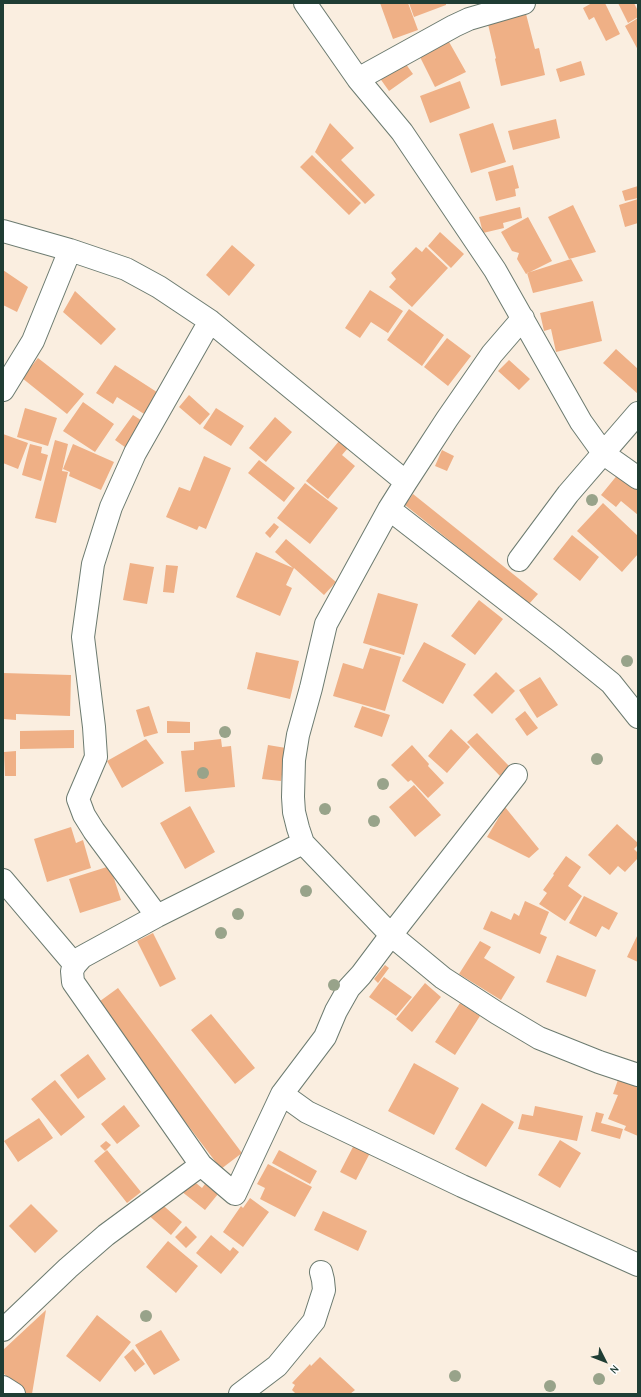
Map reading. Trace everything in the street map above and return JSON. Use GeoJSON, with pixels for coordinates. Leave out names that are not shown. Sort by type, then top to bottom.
{"type":"FeatureCollection","features":[{"type":"Feature","properties":{"kind":"street"},"geometry":{"type":"LineString","coordinates":[[305,3],[358,80],[402,132],[495,270],[581,422],[604,454],[638,478]]}},
{"type":"Feature","properties":{"kind":"street"},"geometry":{"type":"LineString","coordinates":[[358,80],[469,19],[524,3]]}},
{"type":"Feature","properties":{"kind":"street"},"geometry":{"type":"LineString","coordinates":[[3,231],[70,250],[126,269],[159,287],[210,322],[406,482]]}},
{"type":"Feature","properties":{"kind":"street"},"geometry":{"type":"LineString","coordinates":[[3,390],[33,341],[70,250]]}},
{"type":"Feature","properties":{"kind":"street"},"geometry":{"type":"LineString","coordinates":[[523,318],[492,354],[406,482],[389,509],[326,624],[298,735],[294,760],[292,797],[294,812],[303,843],[391,935],[443,978],[539,1038],[599,1062],[638,1075]]}},
{"type":"Feature","properties":{"kind":"street"},"geometry":{"type":"LineString","coordinates":[[157,916],[94,831],[84,815],[78,799],[96,757],[94,727],[83,637],[93,564],[111,507],[135,453],[210,322]]}},
{"type":"Feature","properties":{"kind":"street"},"geometry":{"type":"LineString","coordinates":[[519,560],[568,494],[638,414]]}},
{"type":"Feature","properties":{"kind":"street"},"geometry":{"type":"LineString","coordinates":[[389,509],[611,683],[638,717]]}},
{"type":"Feature","properties":{"kind":"street"},"geometry":{"type":"LineString","coordinates":[[303,843],[157,916],[82,957],[72,971],[73,982],[201,1165],[235,1194],[282,1094],[325,1037],[336,1011],[349,988],[361,975],[516,775]]}},
{"type":"Feature","properties":{"kind":"street"},"geometry":{"type":"LineString","coordinates":[[3,880],[75,965]]}},
{"type":"Feature","properties":{"kind":"street"},"geometry":{"type":"LineString","coordinates":[[282,1094],[307,1112],[462,1186],[638,1265]]}},
{"type":"Feature","properties":{"kind":"street"},"geometry":{"type":"LineString","coordinates":[[3,1330],[68,1268],[106,1235],[201,1165]]}},
{"type":"Feature","properties":{"kind":"street"},"geometry":{"type":"LineString","coordinates":[[240,1394],[277,1366],[314,1321],[324,1290],[321,1272]]}},
{"type":"Feature","properties":{"kind":"street"},"geometry":{"type":"LineString","coordinates":[[3,1387],[14,1394]]}},
{"type":"Feature","properties":{"kind":"building"},"geometry":{"type":"Polygon","coordinates":[[[380,3],[408,3],[418,30],[393,39],[380,3]]]}},
{"type":"Feature","properties":{"kind":"building"},"geometry":{"type":"Polygon","coordinates":[[[409,3],[446,3],[446,5],[414,17],[409,3]]]}},
{"type":"Feature","properties":{"kind":"building"},"geometry":{"type":"Polygon","coordinates":[[[592,3],[605,3],[620,34],[606,41],[594,17],[589,20],[583,8],[592,3]]]}},
{"type":"Feature","properties":{"kind":"building"},"geometry":{"type":"Polygon","coordinates":[[[618,3],[634,3],[638,11],[638,17],[628,23],[618,3]]]}},
{"type":"Feature","properties":{"kind":"building"},"geometry":{"type":"Polygon","coordinates":[[[525,10],[535,49],[539,48],[545,75],[501,86],[487,20],[525,10]]]}},
{"type":"Feature","properties":{"kind":"building"},"geometry":{"type":"Polygon","coordinates":[[[638,18],[638,50],[625,26],[638,18]]]}},
{"type":"Feature","properties":{"kind":"building"},"geometry":{"type":"Polygon","coordinates":[[[444,33],[466,72],[435,87],[420,57],[444,33]]]}},
{"type":"Feature","properties":{"kind":"building"},"geometry":{"type":"Polygon","coordinates":[[[403,60],[413,74],[389,91],[379,77],[403,60]]]}},
{"type":"Feature","properties":{"kind":"building"},"geometry":{"type":"Polygon","coordinates":[[[581,61],[585,75],[560,82],[556,69],[581,61]]]}},
{"type":"Feature","properties":{"kind":"building"},"geometry":{"type":"Polygon","coordinates":[[[460,81],[470,108],[430,123],[420,96],[460,81]]]}},
{"type":"Feature","properties":{"kind":"building"},"geometry":{"type":"Polygon","coordinates":[[[556,119],[560,138],[513,150],[508,131],[556,119]]]}},
{"type":"Feature","properties":{"kind":"building"},"geometry":{"type":"Polygon","coordinates":[[[330,123],[354,148],[341,160],[375,195],[365,204],[315,152],[330,123]]]}},
{"type":"Feature","properties":{"kind":"building"},"geometry":{"type":"Polygon","coordinates":[[[493,123],[506,162],[471,173],[459,134],[493,123]]]}},
{"type":"Feature","properties":{"kind":"building"},"geometry":{"type":"Polygon","coordinates":[[[312,155],[361,203],[349,215],[300,167],[312,155]]]}},
{"type":"Feature","properties":{"kind":"building"},"geometry":{"type":"Polygon","coordinates":[[[513,165],[519,188],[515,189],[516,196],[496,201],[488,172],[513,165]]]}},
{"type":"Feature","properties":{"kind":"building"},"geometry":{"type":"Polygon","coordinates":[[[638,186],[638,198],[625,201],[622,191],[638,186]]]}},
{"type":"Feature","properties":{"kind":"building"},"geometry":{"type":"Polygon","coordinates":[[[638,199],[638,223],[625,227],[619,205],[638,199]]]}},
{"type":"Feature","properties":{"kind":"building"},"geometry":{"type":"Polygon","coordinates":[[[573,205],[596,252],[569,259],[548,217],[573,205]]]}},
{"type":"Feature","properties":{"kind":"building"},"geometry":{"type":"Polygon","coordinates":[[[520,207],[522,218],[503,223],[504,228],[483,233],[479,217],[520,207]]]}},
{"type":"Feature","properties":{"kind":"building"},"geometry":{"type":"Polygon","coordinates":[[[528,217],[552,261],[526,274],[517,259],[519,253],[512,251],[501,232],[528,217]]]}},
{"type":"Feature","properties":{"kind":"building"},"geometry":{"type":"Polygon","coordinates":[[[440,232],[464,254],[451,268],[428,246],[440,232]]]}},
{"type":"Feature","properties":{"kind":"building"},"geometry":{"type":"Polygon","coordinates":[[[232,245],[255,265],[229,296],[206,275],[232,245]]]}},
{"type":"Feature","properties":{"kind":"building"},"geometry":{"type":"Polygon","coordinates":[[[416,247],[422,252],[426,247],[448,268],[412,307],[389,287],[396,279],[391,273],[416,247]]]}},
{"type":"Feature","properties":{"kind":"building"},"geometry":{"type":"Polygon","coordinates":[[[571,259],[583,281],[533,293],[527,273],[571,259]]]}},
{"type":"Feature","properties":{"kind":"building"},"geometry":{"type":"Polygon","coordinates":[[[3,270],[28,287],[17,312],[3,305],[3,270]]]}},
{"type":"Feature","properties":{"kind":"building"},"geometry":{"type":"Polygon","coordinates":[[[370,290],[403,311],[388,333],[371,322],[360,338],[345,328],[370,290]]]}},
{"type":"Feature","properties":{"kind":"building"},"geometry":{"type":"Polygon","coordinates":[[[75,291],[116,329],[101,345],[63,312],[75,291]]]}},
{"type":"Feature","properties":{"kind":"building"},"geometry":{"type":"Polygon","coordinates":[[[593,301],[602,341],[556,352],[551,329],[544,331],[540,313],[593,301]]]}},
{"type":"Feature","properties":{"kind":"building"},"geometry":{"type":"Polygon","coordinates":[[[409,309],[444,335],[422,366],[387,340],[409,309]]]}},
{"type":"Feature","properties":{"kind":"building"},"geometry":{"type":"Polygon","coordinates":[[[447,338],[471,356],[448,386],[424,367],[447,338]]]}},
{"type":"Feature","properties":{"kind":"building"},"geometry":{"type":"Polygon","coordinates":[[[616,349],[638,369],[638,394],[603,363],[616,349]]]}},
{"type":"Feature","properties":{"kind":"building"},"geometry":{"type":"Polygon","coordinates":[[[38,358],[84,394],[67,414],[22,378],[38,358]]]}},
{"type":"Feature","properties":{"kind":"building"},"geometry":{"type":"Polygon","coordinates":[[[509,360],[530,379],[519,390],[498,371],[509,360]]]}},
{"type":"Feature","properties":{"kind":"building"},"geometry":{"type":"Polygon","coordinates":[[[115,365],[163,396],[149,417],[117,397],[113,404],[96,393],[115,365]]]}},
{"type":"Feature","properties":{"kind":"building"},"geometry":{"type":"Polygon","coordinates":[[[189,395],[210,414],[200,425],[179,407],[189,395]]]}},
{"type":"Feature","properties":{"kind":"building"},"geometry":{"type":"Polygon","coordinates":[[[83,402],[114,424],[95,452],[63,431],[83,402]]]}},
{"type":"Feature","properties":{"kind":"building"},"geometry":{"type":"Polygon","coordinates":[[[25,408],[57,418],[48,446],[17,437],[25,408]]]}},
{"type":"Feature","properties":{"kind":"building"},"geometry":{"type":"Polygon","coordinates":[[[216,408],[244,426],[231,446],[203,428],[216,408]]]}},
{"type":"Feature","properties":{"kind":"building"},"geometry":{"type":"Polygon","coordinates":[[[133,415],[147,424],[129,450],[115,440],[133,415]]]}},
{"type":"Feature","properties":{"kind":"building"},"geometry":{"type":"Polygon","coordinates":[[[275,417],[292,432],[266,462],[249,448],[275,417]]]}},
{"type":"Feature","properties":{"kind":"building"},"geometry":{"type":"Polygon","coordinates":[[[3,434],[28,443],[18,469],[3,463],[3,434]]]}},
{"type":"Feature","properties":{"kind":"building"},"geometry":{"type":"Polygon","coordinates":[[[55,440],[68,444],[62,471],[68,472],[56,523],[35,518],[55,440]]]}},
{"type":"Feature","properties":{"kind":"building"},"geometry":{"type":"Polygon","coordinates":[[[339,441],[348,448],[342,455],[355,466],[328,499],[306,481],[339,441]]]}},
{"type":"Feature","properties":{"kind":"building"},"geometry":{"type":"Polygon","coordinates":[[[30,444],[42,447],[41,453],[48,455],[41,481],[22,475],[30,444]]]}},
{"type":"Feature","properties":{"kind":"building"},"geometry":{"type":"Polygon","coordinates":[[[73,444],[114,462],[101,490],[69,476],[70,472],[63,469],[73,444]]]}},
{"type":"Feature","properties":{"kind":"building"},"geometry":{"type":"Polygon","coordinates":[[[442,450],[454,456],[447,471],[435,466],[442,450]]]}},
{"type":"Feature","properties":{"kind":"building"},"geometry":{"type":"Polygon","coordinates":[[[204,456],[231,468],[206,529],[199,526],[197,530],[166,517],[179,487],[190,491],[204,456]]]}},
{"type":"Feature","properties":{"kind":"building"},"geometry":{"type":"Polygon","coordinates":[[[259,460],[295,488],[284,502],[248,473],[259,460]]]}},
{"type":"Feature","properties":{"kind":"building"},"geometry":{"type":"Polygon","coordinates":[[[619,473],[638,488],[638,515],[621,501],[616,507],[601,495],[619,473]]]}},
{"type":"Feature","properties":{"kind":"building"},"geometry":{"type":"Polygon","coordinates":[[[305,483],[338,508],[310,544],[277,518],[305,483]]]}},
{"type":"Feature","properties":{"kind":"building"},"geometry":{"type":"Polygon","coordinates":[[[413,494],[538,594],[529,604],[405,505],[413,494]]]}},
{"type":"Feature","properties":{"kind":"building"},"geometry":{"type":"Polygon","coordinates":[[[603,503],[638,536],[638,554],[622,572],[577,531],[603,503]]]}},
{"type":"Feature","properties":{"kind":"building"},"geometry":{"type":"Polygon","coordinates":[[[274,523],[279,527],[270,538],[265,533],[274,523]]]}},
{"type":"Feature","properties":{"kind":"building"},"geometry":{"type":"Polygon","coordinates":[[[572,535],[599,557],[580,581],[553,559],[572,535]]]}},
{"type":"Feature","properties":{"kind":"building"},"geometry":{"type":"Polygon","coordinates":[[[286,539],[336,582],[324,595],[294,568],[286,585],[292,588],[280,616],[236,597],[256,552],[293,568],[275,552],[286,539]]]}},
{"type":"Feature","properties":{"kind":"building"},"geometry":{"type":"Polygon","coordinates":[[[130,563],[154,567],[147,604],[123,600],[130,563]]]}},
{"type":"Feature","properties":{"kind":"building"},"geometry":{"type":"Polygon","coordinates":[[[166,565],[178,566],[174,593],[163,592],[166,565]]]}},
{"type":"Feature","properties":{"kind":"building"},"geometry":{"type":"Polygon","coordinates":[[[378,593],[418,604],[404,655],[363,643],[378,593]]]}},
{"type":"Feature","properties":{"kind":"building"},"geometry":{"type":"Polygon","coordinates":[[[479,600],[503,619],[475,655],[451,636],[479,600]]]}},
{"type":"Feature","properties":{"kind":"building"},"geometry":{"type":"Polygon","coordinates":[[[424,642],[466,664],[443,704],[402,681],[424,642]]]}},
{"type":"Feature","properties":{"kind":"building"},"geometry":{"type":"Polygon","coordinates":[[[370,648],[401,657],[385,711],[333,696],[343,663],[363,669],[370,648]]]}},
{"type":"Feature","properties":{"kind":"building"},"geometry":{"type":"Polygon","coordinates":[[[256,652],[299,661],[290,699],[247,689],[256,652]]]}},
{"type":"Feature","properties":{"kind":"building"},"geometry":{"type":"Polygon","coordinates":[[[496,672],[515,691],[492,714],[473,695],[496,672]]]}},
{"type":"Feature","properties":{"kind":"building"},"geometry":{"type":"Polygon","coordinates":[[[3,673],[71,675],[70,716],[16,714],[16,720],[3,719],[3,673]]]}},
{"type":"Feature","properties":{"kind":"building"},"geometry":{"type":"Polygon","coordinates":[[[540,677],[558,705],[537,718],[519,690],[540,677]]]}},
{"type":"Feature","properties":{"kind":"building"},"geometry":{"type":"Polygon","coordinates":[[[149,706],[158,733],[144,737],[136,710],[149,706]]]}},
{"type":"Feature","properties":{"kind":"building"},"geometry":{"type":"Polygon","coordinates":[[[362,706],[390,715],[382,737],[354,727],[362,706]]]}},
{"type":"Feature","properties":{"kind":"building"},"geometry":{"type":"Polygon","coordinates":[[[525,711],[538,728],[527,736],[515,719],[525,711]]]}},
{"type":"Feature","properties":{"kind":"building"},"geometry":{"type":"Polygon","coordinates":[[[167,721],[190,722],[190,733],[167,733],[167,721]]]}},
{"type":"Feature","properties":{"kind":"building"},"geometry":{"type":"Polygon","coordinates":[[[451,729],[470,747],[447,773],[428,756],[451,729]]]}},
{"type":"Feature","properties":{"kind":"building"},"geometry":{"type":"Polygon","coordinates":[[[74,730],[74,748],[20,749],[20,731],[74,730]]]}},
{"type":"Feature","properties":{"kind":"building"},"geometry":{"type":"Polygon","coordinates":[[[477,733],[509,766],[500,776],[467,742],[477,733]]]}},
{"type":"Feature","properties":{"kind":"building"},"geometry":{"type":"Polygon","coordinates":[[[146,739],[164,763],[122,788],[107,761],[146,739]]]}},
{"type":"Feature","properties":{"kind":"building"},"geometry":{"type":"Polygon","coordinates":[[[221,739],[222,747],[231,746],[235,787],[185,792],[181,751],[194,750],[194,742],[221,739]]]}},
{"type":"Feature","properties":{"kind":"building"},"geometry":{"type":"Polygon","coordinates":[[[268,745],[286,748],[281,781],[262,779],[268,745]]]}},
{"type":"Feature","properties":{"kind":"building"},"geometry":{"type":"Polygon","coordinates":[[[412,745],[429,764],[428,766],[444,783],[428,798],[411,780],[408,782],[391,765],[412,745]]]}},
{"type":"Feature","properties":{"kind":"building"},"geometry":{"type":"Polygon","coordinates":[[[16,751],[16,776],[5,776],[4,752],[16,751]]]}},
{"type":"Feature","properties":{"kind":"building"},"geometry":{"type":"Polygon","coordinates":[[[414,785],[441,815],[415,837],[389,807],[414,785]]]}},
{"type":"Feature","properties":{"kind":"building"},"geometry":{"type":"Polygon","coordinates":[[[190,806],[215,852],[185,869],[160,823],[190,806]]]}},
{"type":"Feature","properties":{"kind":"building"},"geometry":{"type":"Polygon","coordinates":[[[505,807],[539,849],[529,858],[487,837],[505,807]]]}},
{"type":"Feature","properties":{"kind":"building"},"geometry":{"type":"Polygon","coordinates":[[[617,824],[638,843],[634,849],[638,853],[638,858],[625,872],[618,866],[610,875],[588,855],[617,824]]]}},
{"type":"Feature","properties":{"kind":"building"},"geometry":{"type":"Polygon","coordinates":[[[71,827],[76,843],[83,840],[91,868],[47,882],[34,839],[71,827]]]}},
{"type":"Feature","properties":{"kind":"building"},"geometry":{"type":"Polygon","coordinates":[[[566,856],[581,867],[568,886],[582,896],[565,921],[539,904],[547,893],[543,890],[566,856]]]}},
{"type":"Feature","properties":{"kind":"building"},"geometry":{"type":"Polygon","coordinates":[[[110,866],[121,900],[80,913],[69,879],[110,866]]]}},
{"type":"Feature","properties":{"kind":"building"},"geometry":{"type":"Polygon","coordinates":[[[584,896],[618,913],[609,930],[602,926],[596,937],[569,923],[584,896]]]}},
{"type":"Feature","properties":{"kind":"building"},"geometry":{"type":"Polygon","coordinates":[[[525,901],[549,912],[540,934],[547,937],[540,954],[483,929],[491,911],[511,920],[514,913],[519,916],[525,901]]]}},
{"type":"Feature","properties":{"kind":"building"},"geometry":{"type":"Polygon","coordinates":[[[153,933],[176,979],[160,987],[137,941],[153,933]]]}},
{"type":"Feature","properties":{"kind":"building"},"geometry":{"type":"Polygon","coordinates":[[[638,934],[638,962],[627,957],[638,934]]]}},
{"type":"Feature","properties":{"kind":"building"},"geometry":{"type":"Polygon","coordinates":[[[480,941],[491,947],[484,958],[515,977],[501,1000],[459,974],[480,941]]]}},
{"type":"Feature","properties":{"kind":"building"},"geometry":{"type":"Polygon","coordinates":[[[557,955],[596,970],[586,997],[546,982],[557,955]]]}},
{"type":"Feature","properties":{"kind":"building"},"geometry":{"type":"Polygon","coordinates":[[[385,965],[389,968],[378,983],[374,979],[385,965]]]}},
{"type":"Feature","properties":{"kind":"building"},"geometry":{"type":"Polygon","coordinates":[[[384,977],[412,997],[396,1016],[369,997],[384,977]]]}},
{"type":"Feature","properties":{"kind":"building"},"geometry":{"type":"Polygon","coordinates":[[[425,983],[441,997],[412,1032],[396,1019],[425,983]]]}},
{"type":"Feature","properties":{"kind":"building"},"geometry":{"type":"Polygon","coordinates":[[[118,988],[242,1153],[221,1169],[96,1004],[118,988]]]}},
{"type":"Feature","properties":{"kind":"building"},"geometry":{"type":"Polygon","coordinates":[[[460,1003],[480,1016],[455,1055],[435,1042],[460,1003]]]}},
{"type":"Feature","properties":{"kind":"building"},"geometry":{"type":"Polygon","coordinates":[[[211,1014],[255,1068],[235,1084],[191,1030],[211,1014]]]}},
{"type":"Feature","properties":{"kind":"building"},"geometry":{"type":"Polygon","coordinates":[[[88,1054],[106,1079],[78,1099],[60,1075],[88,1054]]]}},
{"type":"Feature","properties":{"kind":"building"},"geometry":{"type":"Polygon","coordinates":[[[414,1063],[459,1088],[434,1135],[388,1111],[414,1063]]]}},
{"type":"Feature","properties":{"kind":"building"},"geometry":{"type":"Polygon","coordinates":[[[619,1077],[638,1084],[638,1136],[624,1130],[626,1126],[608,1119],[618,1095],[613,1094],[619,1077]]]}},
{"type":"Feature","properties":{"kind":"building"},"geometry":{"type":"Polygon","coordinates":[[[55,1080],[85,1117],[61,1136],[31,1099],[55,1080]]]}},
{"type":"Feature","properties":{"kind":"building"},"geometry":{"type":"Polygon","coordinates":[[[482,1103],[514,1122],[486,1167],[455,1149],[482,1103]]]}},
{"type":"Feature","properties":{"kind":"building"},"geometry":{"type":"Polygon","coordinates":[[[124,1105],[140,1126],[117,1144],[101,1124],[124,1105]]]}},
{"type":"Feature","properties":{"kind":"building"},"geometry":{"type":"Polygon","coordinates":[[[535,1106],[583,1116],[577,1141],[518,1129],[522,1114],[533,1116],[535,1106]]]}},
{"type":"Feature","properties":{"kind":"building"},"geometry":{"type":"Polygon","coordinates":[[[596,1112],[604,1114],[601,1123],[623,1129],[620,1139],[591,1131],[596,1112]]]}},
{"type":"Feature","properties":{"kind":"building"},"geometry":{"type":"Polygon","coordinates":[[[39,1118],[53,1138],[18,1162],[4,1141],[39,1118]]]}},
{"type":"Feature","properties":{"kind":"building"},"geometry":{"type":"Polygon","coordinates":[[[560,1140],[581,1153],[560,1188],[538,1175],[560,1140]]]}},
{"type":"Feature","properties":{"kind":"building"},"geometry":{"type":"Polygon","coordinates":[[[106,1141],[111,1145],[105,1151],[100,1146],[106,1141]]]}},
{"type":"Feature","properties":{"kind":"building"},"geometry":{"type":"Polygon","coordinates":[[[354,1145],[370,1153],[356,1180],[340,1172],[354,1145]]]}},
{"type":"Feature","properties":{"kind":"building"},"geometry":{"type":"Polygon","coordinates":[[[107,1150],[141,1192],[127,1203],[94,1161],[107,1150]]]}},
{"type":"Feature","properties":{"kind":"building"},"geometry":{"type":"Polygon","coordinates":[[[279,1150],[317,1171],[310,1184],[272,1163],[279,1150]]]}},
{"type":"Feature","properties":{"kind":"building"},"geometry":{"type":"Polygon","coordinates":[[[268,1164],[312,1187],[295,1217],[260,1199],[265,1188],[257,1184],[268,1164]]]}},
{"type":"Feature","properties":{"kind":"building"},"geometry":{"type":"Polygon","coordinates":[[[191,1179],[202,1188],[205,1184],[218,1194],[205,1210],[181,1191],[191,1179]]]}},
{"type":"Feature","properties":{"kind":"building"},"geometry":{"type":"Polygon","coordinates":[[[250,1198],[269,1212],[243,1247],[223,1232],[241,1206],[243,1208],[250,1198]]]}},
{"type":"Feature","properties":{"kind":"building"},"geometry":{"type":"Polygon","coordinates":[[[157,1200],[182,1222],[171,1235],[146,1213],[157,1200]]]}},
{"type":"Feature","properties":{"kind":"building"},"geometry":{"type":"Polygon","coordinates":[[[31,1204],[58,1231],[35,1253],[9,1226],[31,1204]]]}},
{"type":"Feature","properties":{"kind":"building"},"geometry":{"type":"Polygon","coordinates":[[[323,1211],[367,1231],[358,1251],[314,1230],[323,1211]]]}},
{"type":"Feature","properties":{"kind":"building"},"geometry":{"type":"Polygon","coordinates":[[[186,1226],[197,1237],[186,1248],[175,1237],[186,1226]]]}},
{"type":"Feature","properties":{"kind":"building"},"geometry":{"type":"Polygon","coordinates":[[[211,1235],[230,1251],[233,1247],[239,1252],[221,1274],[196,1253],[211,1235]]]}},
{"type":"Feature","properties":{"kind":"building"},"geometry":{"type":"Polygon","coordinates":[[[168,1241],[198,1266],[176,1293],[146,1267],[168,1241]]]}},
{"type":"Feature","properties":{"kind":"building"},"geometry":{"type":"Polygon","coordinates":[[[46,1310],[32,1394],[27,1394],[3,1373],[3,1350],[46,1310]]]}},
{"type":"Feature","properties":{"kind":"building"},"geometry":{"type":"Polygon","coordinates":[[[97,1315],[131,1342],[100,1382],[66,1356],[97,1315]]]}},
{"type":"Feature","properties":{"kind":"building"},"geometry":{"type":"Polygon","coordinates":[[[161,1330],[180,1360],[154,1375],[135,1345],[161,1330]]]}},
{"type":"Feature","properties":{"kind":"building"},"geometry":{"type":"Polygon","coordinates":[[[133,1349],[145,1364],[135,1372],[124,1357],[133,1349]]]}},
{"type":"Feature","properties":{"kind":"building"},"geometry":{"type":"Polygon","coordinates":[[[320,1357],[355,1390],[350,1394],[296,1394],[292,1390],[295,1385],[292,1383],[310,1364],[311,1366],[320,1357]]]}}]}
